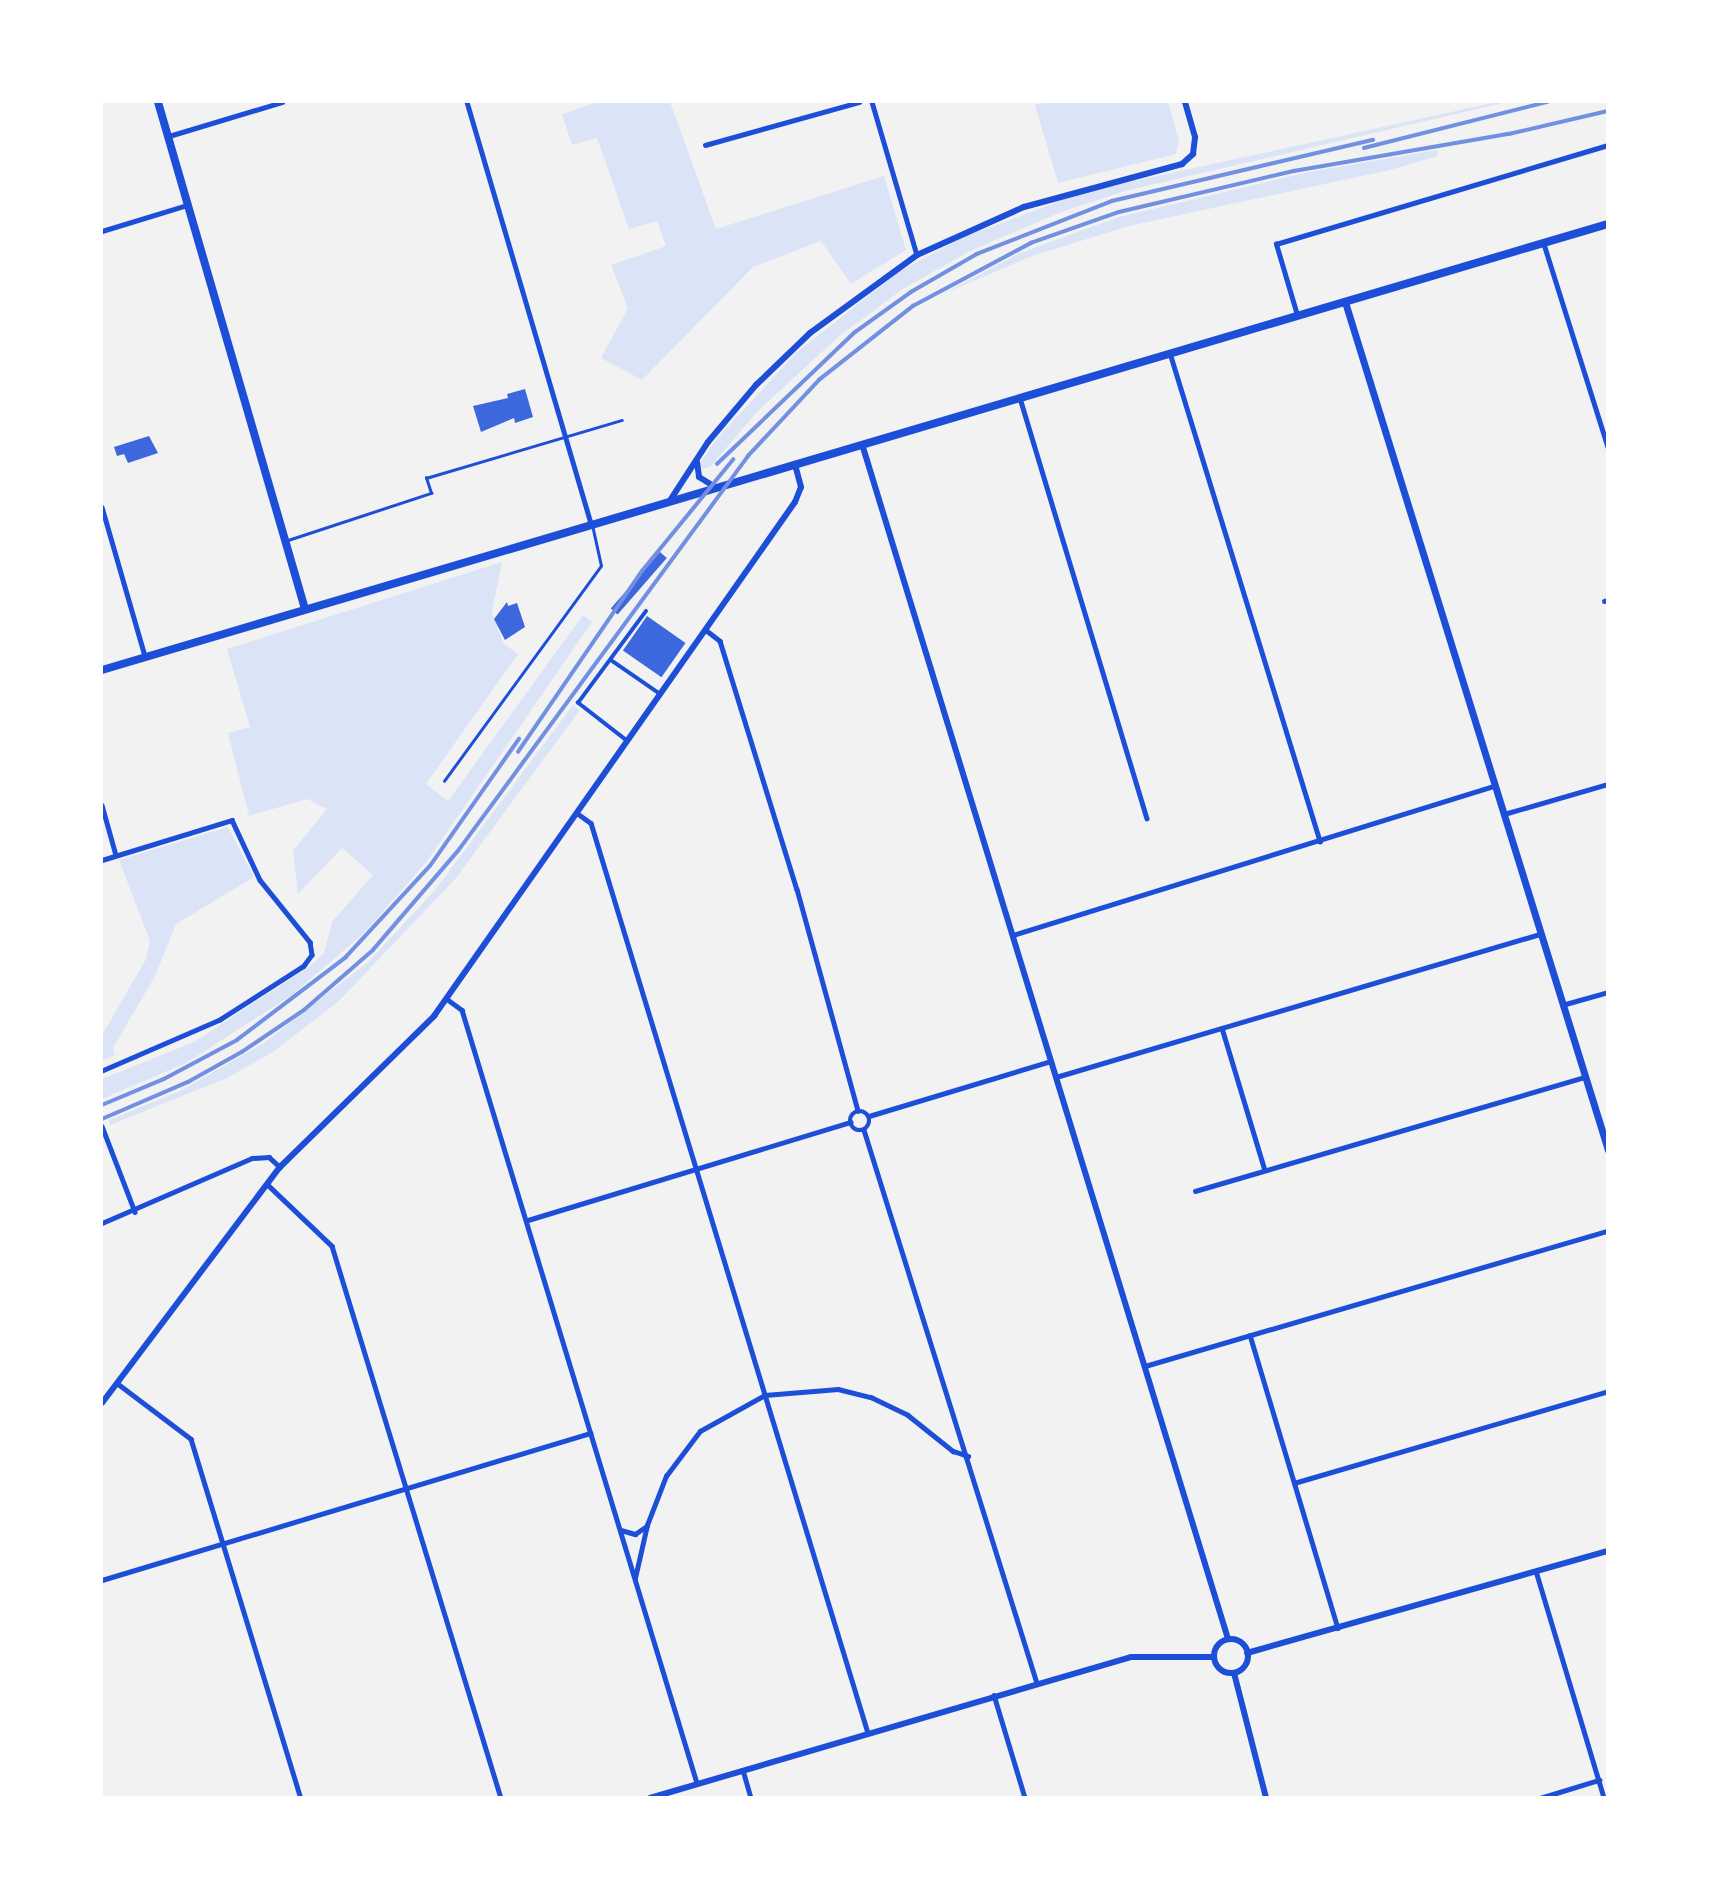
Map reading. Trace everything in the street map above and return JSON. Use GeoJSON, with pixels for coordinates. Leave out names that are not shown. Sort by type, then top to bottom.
{"type":"FeatureCollection","features":[{"type":"Feature","properties":{"kind":"main road"},"geometry":{"type":"LineString","coordinates":[[158,102],[305,609]]}},
{"type":"Feature","properties":{"kind":"main road"},"geometry":{"type":"LineString","coordinates":[[102,670],[591,522],[1608,224]]}},
{"type":"Feature","properties":{"kind":"main road"},"geometry":{"type":"LineString","coordinates":[[1345,302],[1608,1150]]}},
{"type":"Feature","properties":{"kind":"street"},"geometry":{"type":"LineString","coordinates":[[168,136],[282,102]]}},
{"type":"Feature","properties":{"kind":"street"},"geometry":{"type":"LineString","coordinates":[[467,102],[591,522]]}},
{"type":"Feature","properties":{"kind":"street"},"geometry":{"type":"LineString","coordinates":[[705,145],[859,102]]}},
{"type":"Feature","properties":{"kind":"street"},"geometry":{"type":"LineString","coordinates":[[872,102],[917,255]]}},
{"type":"Feature","properties":{"kind":"street"},"geometry":{"type":"LineString","coordinates":[[671,499],[697,460],[756,385],[810,333],[917,255],[1024,207],[1182,164],[1193,154],[1195,137],[1186,102]]}},
{"type":"Feature","properties":{"kind":"street"},"geometry":{"type":"LineString","coordinates":[[1297,316],[1276,244],[1608,145]]}},
{"type":"Feature","properties":{"kind":"street"},"geometry":{"type":"LineString","coordinates":[[102,231],[187,205]]}},
{"type":"Feature","properties":{"kind":"street"},"geometry":{"type":"LineString","coordinates":[[1544,243],[1608,447]]}},
{"type":"Feature","properties":{"kind":"street"},"geometry":{"type":"LineString","coordinates":[[1170,353],[1320,841]]}},
{"type":"Feature","properties":{"kind":"street"},"geometry":{"type":"LineString","coordinates":[[1020,398],[1147,818]]}},
{"type":"Feature","properties":{"kind":"street"},"geometry":{"type":"LineString","coordinates":[[862,444],[1228,1639]]}},
{"type":"Feature","properties":{"kind":"street"},"geometry":{"type":"LineString","coordinates":[[697,460],[698,475],[715,487]]}},
{"type":"Feature","properties":{"kind":"street"},"geometry":{"type":"LineString","coordinates":[[102,1403],[280,1167],[447,999],[795,502],[801,487],[795,464]]}},
{"type":"Feature","properties":{"kind":"street"},"geometry":{"type":"LineString","coordinates":[[102,507],[145,657]]}},
{"type":"Feature","properties":{"kind":"street"},"geometry":{"type":"LineString","coordinates":[[627,741],[578,703],[646,611]]}},
{"type":"Feature","properties":{"kind":"street"},"geometry":{"type":"LineString","coordinates":[[706,630],[720,641],[797,889],[858,1111]]}},
{"type":"Feature","properties":{"kind":"street"},"geometry":{"type":"LineString","coordinates":[[610,659],[661,694]]}},
{"type":"Feature","properties":{"kind":"street"},"geometry":{"type":"LineString","coordinates":[[1504,814],[1608,784]]}},
{"type":"Feature","properties":{"kind":"street"},"geometry":{"type":"LineString","coordinates":[[1013,935],[1494,786]]}},
{"type":"Feature","properties":{"kind":"street"},"geometry":{"type":"LineString","coordinates":[[102,804],[116,855]]}},
{"type":"Feature","properties":{"kind":"street"},"geometry":{"type":"LineString","coordinates":[[576,812],[591,823],[867,1732]]}},
{"type":"Feature","properties":{"kind":"street"},"geometry":{"type":"LineString","coordinates":[[102,860],[232,820],[260,880],[310,942],[312,955],[304,966],[220,1020],[102,1070]]}},
{"type":"Feature","properties":{"kind":"street"},"geometry":{"type":"LineString","coordinates":[[1056,1077],[1540,934]]}},
{"type":"Feature","properties":{"kind":"street"},"geometry":{"type":"LineString","coordinates":[[1562,1005],[1608,992]]}},
{"type":"Feature","properties":{"kind":"street"},"geometry":{"type":"LineString","coordinates":[[447,999],[462,1010],[698,1783]]}},
{"type":"Feature","properties":{"kind":"street"},"geometry":{"type":"LineString","coordinates":[[1222,1028],[1265,1170]]}},
{"type":"Feature","properties":{"kind":"street"},"geometry":{"type":"LineString","coordinates":[[858,1111],[869,1116],[1051,1060]]}},
{"type":"Feature","properties":{"kind":"street"},"geometry":{"type":"LineString","coordinates":[[1195,1191],[1584,1077]]}},
{"type":"Feature","properties":{"kind":"street"},"geometry":{"type":"LineString","coordinates":[[528,1220],[850,1122],[858,1111]]}},
{"type":"Feature","properties":{"kind":"street"},"geometry":{"type":"LineString","coordinates":[[869,1116],[864,1130],[1037,1683]]}},
{"type":"Feature","properties":{"kind":"street"},"geometry":{"type":"LineString","coordinates":[[850,1122],[853,1128],[864,1130]]}},
{"type":"Feature","properties":{"kind":"street"},"geometry":{"type":"LineString","coordinates":[[102,1126],[135,1212]]}},
{"type":"Feature","properties":{"kind":"street"},"geometry":{"type":"LineString","coordinates":[[102,1223],[135,1212],[252,1158],[269,1157],[280,1167]]}},
{"type":"Feature","properties":{"kind":"street"},"geometry":{"type":"LineString","coordinates":[[267,1183],[332,1246],[501,1797]]}},
{"type":"Feature","properties":{"kind":"street"},"geometry":{"type":"LineString","coordinates":[[1144,1366],[1608,1231]]}},
{"type":"Feature","properties":{"kind":"street"},"geometry":{"type":"LineString","coordinates":[[1250,1335],[1338,1628]]}},
{"type":"Feature","properties":{"kind":"street"},"geometry":{"type":"LineString","coordinates":[[117,1382],[191,1439],[301,1797]]}},
{"type":"Feature","properties":{"kind":"street"},"geometry":{"type":"LineString","coordinates":[[635,1579],[647,1525],[666,1476],[700,1431],[765,1395],[828,1389],[871,1397],[908,1415],[953,1451],[968,1456]]}},
{"type":"Feature","properties":{"kind":"street"},"geometry":{"type":"LineString","coordinates":[[1294,1482],[1608,1391]]}},
{"type":"Feature","properties":{"kind":"street"},"geometry":{"type":"LineString","coordinates":[[102,1580],[590,1433]]}},
{"type":"Feature","properties":{"kind":"street"},"geometry":{"type":"LineString","coordinates":[[620,1530],[635,1534],[647,1525]]}},
{"type":"Feature","properties":{"kind":"street"},"geometry":{"type":"LineString","coordinates":[[1247,1653],[1608,1551]]}},
{"type":"Feature","properties":{"kind":"street"},"geometry":{"type":"LineString","coordinates":[[1535,1570],[1604,1797]]}},
{"type":"Feature","properties":{"kind":"street"},"geometry":{"type":"LineString","coordinates":[[1228,1639],[1238,1641],[1247,1653],[1245,1665],[1234,1673],[1218,1668],[1213,1657],[1216,1646],[1228,1639]]}},
{"type":"Feature","properties":{"kind":"street"},"geometry":{"type":"LineString","coordinates":[[650,1797],[1131,1657],[1213,1657]]}},
{"type":"Feature","properties":{"kind":"street"},"geometry":{"type":"LineString","coordinates":[[1234,1673],[1266,1797]]}},
{"type":"Feature","properties":{"kind":"street"},"geometry":{"type":"LineString","coordinates":[[994,1695],[1025,1797]]}},
{"type":"Feature","properties":{"kind":"street"},"geometry":{"type":"LineString","coordinates":[[743,1770],[751,1797]]}},
{"type":"Feature","properties":{"kind":"street"},"geometry":{"type":"LineString","coordinates":[[1540,1797],[1599,1780]]}},
{"type":"Feature","properties":{"kind":"lane"},"geometry":{"type":"LineString","coordinates":[[285,541],[430,493],[426,478],[622,420]]}},
{"type":"Feature","properties":{"kind":"lane"},"geometry":{"type":"LineString","coordinates":[[444,780],[601,566],[591,522]]}},
{"type":"Feature","properties":{"kind":"shaded area"},"geometry":{"type":"Polygon","coordinates":[[[598,102],[670,102],[716,229],[884,176],[906,250],[851,284],[821,241],[753,267],[642,380],[601,358],[628,308],[611,265],[666,246],[657,221],[629,229],[597,138],[572,145],[562,114],[598,102]]]}},
{"type":"Feature","properties":{"kind":"shaded area"},"geometry":{"type":"Polygon","coordinates":[[[1047,102],[1168,102],[1179,141],[1176,154],[1058,183],[1035,105],[1047,102]]]}},
{"type":"Feature","properties":{"kind":"shaded area"},"geometry":{"type":"Polygon","coordinates":[[[1507,102],[1125,191],[1064,211],[972,250],[903,289],[838,337],[758,411],[710,467],[702,469],[700,463],[719,436],[797,352],[900,271],[964,237],[1084,192],[1507,102]]]}},
{"type":"Feature","properties":{"kind":"shaded area"},"geometry":{"type":"Polygon","coordinates":[[[1437,150],[1438,156],[1390,170],[1129,226],[1032,256],[943,294],[1020,253],[1119,217],[1309,172],[1437,150]]]}},
{"type":"Feature","properties":{"kind":"shaded area"},"geometry":{"type":"Polygon","coordinates":[[[502,562],[492,612],[503,643],[518,654],[426,784],[448,801],[583,615],[592,622],[427,861],[364,933],[292,995],[186,1063],[102,1099],[102,1079],[194,1042],[310,966],[324,953],[332,922],[373,875],[342,848],[298,894],[293,851],[327,809],[307,799],[249,816],[228,733],[250,727],[227,649],[502,562]]]}},
{"type":"Feature","properties":{"kind":"shaded area"},"geometry":{"type":"Polygon","coordinates":[[[573,705],[580,710],[456,878],[339,1001],[273,1052],[227,1078],[110,1125],[109,1120],[182,1090],[264,1043],[368,962],[435,890],[573,705]]]}},
{"type":"Feature","properties":{"kind":"shaded area"},"geometry":{"type":"Polygon","coordinates":[[[228,827],[254,877],[176,924],[155,976],[113,1048],[115,1055],[103,1060],[102,1035],[146,959],[150,941],[119,860],[228,827]]]}},
{"type":"Feature","properties":{"kind":"building"},"geometry":{"type":"Polygon","coordinates":[[[525,389],[533,417],[515,423],[514,418],[481,432],[473,406],[508,398],[507,394],[525,389]]]}},
{"type":"Feature","properties":{"kind":"building"},"geometry":{"type":"Polygon","coordinates":[[[149,436],[158,453],[128,463],[124,454],[117,456],[114,447],[149,436]]]}},
{"type":"Feature","properties":{"kind":"building"},"geometry":{"type":"Polygon","coordinates":[[[660,552],[667,558],[618,615],[611,609],[660,552]]]}},
{"type":"Feature","properties":{"kind":"building"},"geometry":{"type":"Polygon","coordinates":[[[507,602],[508,606],[517,603],[525,627],[505,640],[494,619],[507,602]]]}},
{"type":"Feature","properties":{"kind":"building"},"geometry":{"type":"Polygon","coordinates":[[[647,616],[686,643],[661,677],[623,650],[647,616]]]}},
{"type":"Feature","properties":{"kind":"railway"},"geometry":{"type":"LineString","coordinates":[[1364,148],[1547,102]]}},
{"type":"Feature","properties":{"kind":"railway"},"geometry":{"type":"LineString","coordinates":[[102,1119],[188,1082],[242,1052],[304,1010],[373,950],[458,851],[748,456],[819,380],[913,306],[1031,243],[1119,212],[1294,171],[1509,134],[1608,111]]}},
{"type":"Feature","properties":{"kind":"railway"},"geometry":{"type":"LineString","coordinates":[[717,464],[854,333],[911,292],[977,254],[1112,201],[1373,140]]}},
{"type":"Feature","properties":{"kind":"railway"},"geometry":{"type":"LineString","coordinates":[[518,752],[642,571],[733,460]]}},
{"type":"Feature","properties":{"kind":"railway"},"geometry":{"type":"LineString","coordinates":[[102,1105],[164,1079],[237,1040],[345,958],[430,866],[519,739]]}}]}
